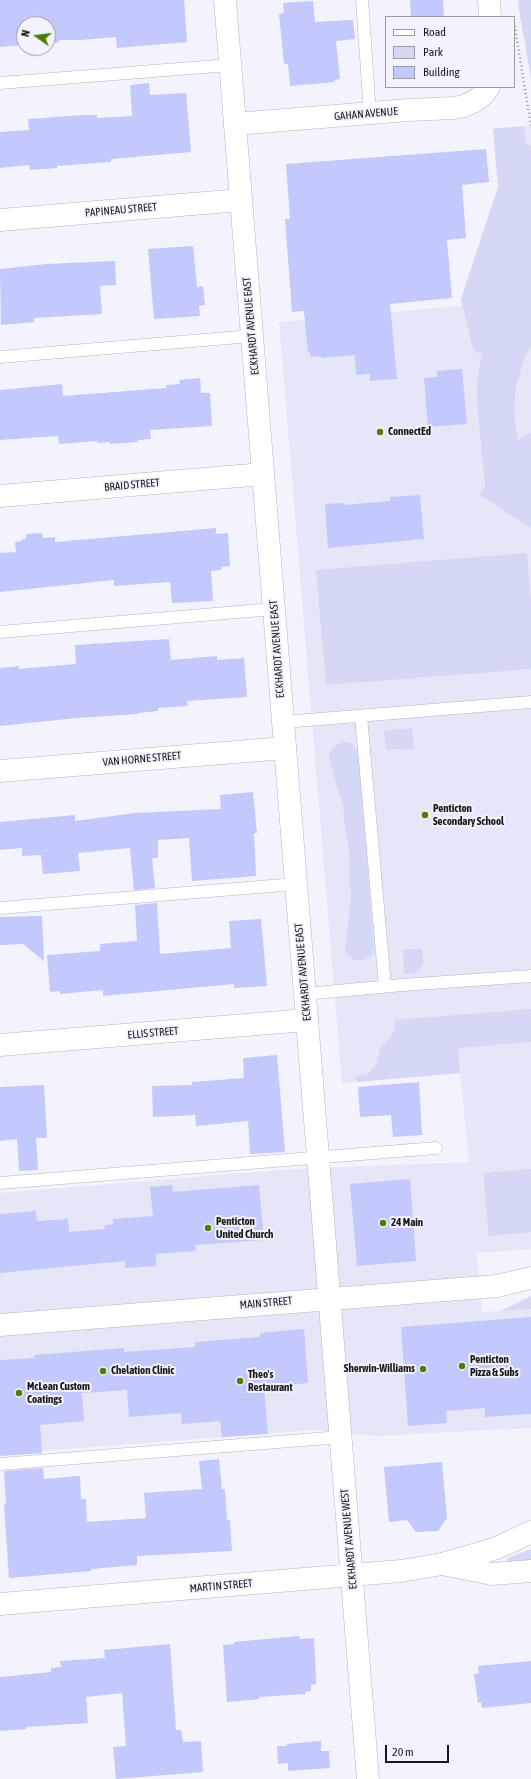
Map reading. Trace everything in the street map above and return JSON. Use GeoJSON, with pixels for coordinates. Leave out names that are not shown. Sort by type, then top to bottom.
{"type":"FeatureCollection","features":[{"type":"Feature","properties":{"kind":"main road","name":"ECKHARDT AVENUE EAST"},"geometry":{"type":"LineString","coordinates":[[225,0],[329,1298]]}},
{"type":"Feature","properties":{"kind":"main road"},"geometry":{"type":"LineString","coordinates":[[489,0],[490,16]]}},
{"type":"Feature","properties":{"kind":"main road","name":"GAHAN AVENUE"},"geometry":{"type":"LineString","coordinates":[[235,124],[464,106],[483,95],[488,88]]}},
{"type":"Feature","properties":{"kind":"main road","name":"PAPINEAU STREET"},"geometry":{"type":"LineString","coordinates":[[0,220],[241,200]]}},
{"type":"Feature","properties":{"kind":"main road","name":"BRAID STREET"},"geometry":{"type":"LineString","coordinates":[[0,496],[263,474]]}},
{"type":"Feature","properties":{"kind":"main road","name":"VAN HORNE STREET"},"geometry":{"type":"LineString","coordinates":[[0,771],[285,748]]}},
{"type":"Feature","properties":{"kind":"main road","name":"ELLIS STREET"},"geometry":{"type":"LineString","coordinates":[[0,1045],[307,1020]]}},
{"type":"Feature","properties":{"kind":"main road","name":"MAIN STREET"},"geometry":{"type":"LineString","coordinates":[[0,1325],[497,1286],[531,1278]]}},
{"type":"Feature","properties":{"kind":"main road","name":"ECKHARDT AVENUE WEST"},"geometry":{"type":"LineString","coordinates":[[329,1298],[368,1779]]}},
{"type":"Feature","properties":{"kind":"main road","name":"MARTIN STREET"},"geometry":{"type":"LineString","coordinates":[[0,1604],[401,1571],[442,1564],[496,1548],[531,1532]]}},
{"type":"Feature","properties":{"kind":"main road","name":"MARTIN STREET"},"geometry":{"type":"LineString","coordinates":[[442,1564],[492,1574],[531,1571]]}},
{"type":"Feature","properties":{"kind":"lane"},"geometry":{"type":"LineString","coordinates":[[362,0],[370,113]]}},
{"type":"Feature","properties":{"kind":"lane"},"geometry":{"type":"LineString","coordinates":[[0,83],[230,65]]}},
{"type":"Feature","properties":{"kind":"lane"},"geometry":{"type":"LineString","coordinates":[[0,357],[252,336]]}},
{"type":"Feature","properties":{"kind":"lane"},"geometry":{"type":"LineString","coordinates":[[0,632],[274,610]]}},
{"type":"Feature","properties":{"kind":"lane"},"geometry":{"type":"LineString","coordinates":[[283,722],[531,702]]}},
{"type":"Feature","properties":{"kind":"lane"},"geometry":{"type":"LineString","coordinates":[[361,716],[385,986]]}},
{"type":"Feature","properties":{"kind":"lane"},"geometry":{"type":"LineString","coordinates":[[0,908],[296,884]]}},
{"type":"Feature","properties":{"kind":"lane"},"geometry":{"type":"LineString","coordinates":[[305,994],[385,986],[531,976]]}},
{"type":"Feature","properties":{"kind":"lane"},"geometry":{"type":"LineString","coordinates":[[0,1183],[436,1148]]}},
{"type":"Feature","properties":{"kind":"lane"},"geometry":{"type":"LineString","coordinates":[[0,1464],[341,1437]]}},
{"type":"Feature","properties":{"kind":"path"},"geometry":{"type":"LineString","coordinates":[[515,28],[531,126]]}},
{"type":"Feature","properties":{"kind":"shaded area"},"geometry":{"type":"Polygon","coordinates":[[[531,125],[531,1249],[477,1253],[482,1312],[531,1309],[531,1428],[374,1436],[316,1430],[0,1454],[0,1193],[292,1169],[469,1162],[460,1073],[342,1083],[279,322],[461,306],[461,299],[498,187],[493,129],[531,125]]]}},
{"type":"Feature","properties":{"kind":"green space"},"geometry":{"type":"Polygon","coordinates":[[[518,0],[531,0],[531,79],[519,9],[518,0]]]}},
{"type":"Feature","properties":{"kind":"green space"},"geometry":{"type":"Polygon","coordinates":[[[524,126],[526,144],[531,146],[531,346],[524,359],[516,387],[514,414],[518,440],[531,433],[531,528],[480,495],[485,486],[477,401],[477,381],[482,354],[476,352],[472,345],[461,299],[498,187],[493,129],[524,126]]]}},
{"type":"Feature","properties":{"kind":"green space"},"geometry":{"type":"Polygon","coordinates":[[[527,553],[531,602],[531,669],[326,685],[316,570],[527,553]]]}},
{"type":"Feature","properties":{"kind":"green space"},"geometry":{"type":"Polygon","coordinates":[[[412,728],[414,749],[386,750],[384,731],[412,728]]]}},
{"type":"Feature","properties":{"kind":"green space"},"geometry":{"type":"Polygon","coordinates":[[[344,742],[350,743],[358,750],[374,947],[373,954],[364,960],[355,960],[350,957],[345,950],[352,889],[350,888],[349,849],[343,815],[345,814],[329,757],[334,746],[344,742]]]}},
{"type":"Feature","properties":{"kind":"green space"},"geometry":{"type":"Polygon","coordinates":[[[422,949],[423,963],[419,970],[413,974],[404,973],[403,950],[422,949]]]}},
{"type":"Feature","properties":{"kind":"green space"},"geometry":{"type":"Polygon","coordinates":[[[531,1009],[531,1042],[458,1048],[460,1073],[357,1082],[356,1076],[369,1073],[377,1063],[380,1049],[391,1037],[395,1029],[395,1020],[531,1009]]]}},
{"type":"Feature","properties":{"kind":"green space"},"geometry":{"type":"Polygon","coordinates":[[[531,1169],[531,1232],[489,1236],[483,1173],[531,1169]]]}},
{"type":"Feature","properties":{"kind":"green space"},"geometry":{"type":"Polygon","coordinates":[[[531,1296],[531,1309],[500,1311],[509,1307],[531,1296]]]}},
{"type":"Feature","properties":{"kind":"green space"},"geometry":{"type":"Polygon","coordinates":[[[531,1549],[531,1561],[507,1562],[508,1558],[531,1549]]]}},
{"type":"Feature","properties":{"kind":"building"},"geometry":{"type":"Polygon","coordinates":[[[0,0],[184,0],[187,42],[117,48],[116,37],[59,40],[59,42],[56,42],[56,16],[16,16],[16,46],[0,47],[0,0]]]}},
{"type":"Feature","properties":{"kind":"building"},"geometry":{"type":"Polygon","coordinates":[[[443,0],[444,16],[411,16],[410,1],[443,0]]]}},
{"type":"Feature","properties":{"kind":"building"},"geometry":{"type":"Polygon","coordinates":[[[313,1],[315,22],[353,20],[355,39],[336,41],[340,79],[334,80],[335,82],[290,86],[288,64],[284,64],[279,14],[284,13],[283,3],[313,1]]]}},
{"type":"Feature","properties":{"kind":"building"},"geometry":{"type":"Polygon","coordinates":[[[149,83],[150,95],[186,93],[191,152],[111,159],[111,162],[57,166],[57,168],[30,170],[29,165],[0,168],[0,132],[29,130],[28,119],[85,115],[97,115],[97,118],[132,116],[130,85],[149,83]]]}},
{"type":"Feature","properties":{"kind":"building"},"geometry":{"type":"Polygon","coordinates":[[[486,149],[489,182],[462,185],[466,238],[447,240],[452,298],[390,304],[397,379],[370,381],[370,374],[356,375],[355,355],[321,358],[321,356],[311,357],[310,352],[308,353],[304,311],[292,312],[285,219],[290,219],[286,164],[486,149]]]}},
{"type":"Feature","properties":{"kind":"building"},"geometry":{"type":"Polygon","coordinates":[[[193,246],[197,287],[203,286],[205,305],[199,306],[200,316],[154,319],[148,249],[193,246]]]}},
{"type":"Feature","properties":{"kind":"building"},"geometry":{"type":"Polygon","coordinates":[[[115,261],[116,285],[100,286],[102,314],[34,318],[34,322],[1,325],[0,269],[47,264],[115,261]]]}},
{"type":"Feature","properties":{"kind":"building"},"geometry":{"type":"Polygon","coordinates":[[[462,369],[467,424],[428,427],[424,378],[437,377],[437,371],[462,369]]]}},
{"type":"Feature","properties":{"kind":"building"},"geometry":{"type":"Polygon","coordinates":[[[200,378],[201,393],[210,393],[212,426],[150,430],[151,439],[138,440],[138,442],[110,444],[110,442],[97,443],[97,441],[59,444],[58,436],[0,440],[0,390],[62,384],[63,396],[166,388],[166,385],[180,384],[179,380],[200,378]]]}},
{"type":"Feature","properties":{"kind":"building"},"geometry":{"type":"Polygon","coordinates":[[[420,495],[424,539],[328,548],[325,504],[344,503],[344,505],[390,501],[390,497],[420,495]]]}},
{"type":"Feature","properties":{"kind":"building"},"geometry":{"type":"Polygon","coordinates":[[[216,528],[216,534],[228,533],[230,566],[221,567],[221,570],[211,571],[213,601],[172,603],[170,582],[114,586],[114,580],[0,592],[0,553],[16,552],[15,542],[26,539],[26,534],[42,533],[43,538],[55,537],[55,542],[216,528]]]}},
{"type":"Feature","properties":{"kind":"building"},"geometry":{"type":"Polygon","coordinates":[[[169,639],[171,660],[217,656],[217,660],[244,658],[247,697],[187,701],[188,706],[158,708],[158,711],[138,714],[77,718],[0,726],[0,668],[19,666],[19,669],[76,664],[75,645],[169,639]]]}},
{"type":"Feature","properties":{"kind":"building"},"geometry":{"type":"Polygon","coordinates":[[[253,792],[257,833],[254,833],[256,876],[192,881],[189,838],[158,840],[158,858],[152,858],[155,888],[134,890],[130,848],[78,853],[80,871],[43,874],[41,855],[22,856],[22,848],[0,850],[0,822],[75,815],[75,821],[135,813],[221,809],[220,795],[253,792]]]}},
{"type":"Feature","properties":{"kind":"building"},"geometry":{"type":"Polygon","coordinates":[[[157,903],[160,954],[231,948],[229,921],[261,919],[267,986],[234,988],[234,984],[103,996],[103,990],[60,994],[60,991],[50,992],[47,955],[100,951],[100,944],[137,941],[135,905],[157,903]]]}},
{"type":"Feature","properties":{"kind":"building"},"geometry":{"type":"Polygon","coordinates":[[[42,916],[44,961],[23,944],[0,945],[0,917],[42,916]]]}},
{"type":"Feature","properties":{"kind":"building"},"geometry":{"type":"Polygon","coordinates":[[[277,1055],[285,1152],[250,1154],[248,1121],[196,1126],[195,1115],[153,1117],[152,1086],[192,1085],[192,1082],[244,1078],[243,1058],[277,1055]]]}},
{"type":"Feature","properties":{"kind":"building"},"geometry":{"type":"Polygon","coordinates":[[[419,1082],[422,1135],[393,1137],[391,1115],[360,1117],[358,1087],[419,1082]]]}},
{"type":"Feature","properties":{"kind":"building"},"geometry":{"type":"Polygon","coordinates":[[[44,1085],[47,1138],[36,1138],[38,1170],[19,1171],[17,1139],[0,1141],[0,1087],[44,1085]]]}},
{"type":"Feature","properties":{"kind":"building","name":"24 Main"},"geometry":{"type":"Polygon","coordinates":[[[410,1179],[416,1261],[357,1266],[350,1184],[410,1179]]]}},
{"type":"Feature","properties":{"kind":"building"},"geometry":{"type":"Polygon","coordinates":[[[172,1185],[173,1192],[259,1185],[264,1240],[195,1245],[196,1251],[156,1254],[156,1266],[125,1268],[125,1261],[0,1273],[0,1214],[36,1211],[37,1221],[68,1219],[69,1232],[105,1229],[104,1225],[113,1224],[113,1219],[153,1216],[150,1187],[172,1185]]]}},
{"type":"Feature","properties":{"kind":"building"},"geometry":{"type":"Polygon","coordinates":[[[531,1317],[531,1414],[485,1417],[485,1408],[446,1411],[447,1423],[408,1426],[401,1327],[531,1317]]]}},
{"type":"Feature","properties":{"kind":"building"},"geometry":{"type":"Polygon","coordinates":[[[304,1329],[308,1383],[264,1387],[268,1434],[222,1437],[220,1421],[182,1424],[181,1413],[129,1417],[127,1390],[82,1393],[84,1421],[40,1425],[42,1453],[0,1456],[0,1360],[35,1358],[34,1355],[124,1348],[124,1352],[195,1347],[195,1342],[260,1337],[260,1333],[304,1329]]]}},
{"type":"Feature","properties":{"kind":"building"},"geometry":{"type":"Polygon","coordinates":[[[219,1459],[222,1489],[225,1489],[227,1520],[230,1520],[232,1551],[137,1556],[137,1565],[91,1569],[91,1571],[9,1578],[4,1505],[6,1504],[4,1471],[43,1468],[44,1479],[80,1476],[81,1499],[86,1499],[87,1522],[146,1518],[144,1493],[202,1489],[199,1461],[219,1459]]]}},
{"type":"Feature","properties":{"kind":"building"},"geometry":{"type":"Polygon","coordinates":[[[442,1462],[447,1518],[438,1531],[416,1532],[407,1520],[389,1522],[384,1467],[442,1462]]]}},
{"type":"Feature","properties":{"kind":"building"},"geometry":{"type":"Polygon","coordinates":[[[299,1636],[300,1639],[314,1638],[316,1684],[311,1685],[311,1691],[305,1692],[305,1694],[259,1697],[259,1699],[227,1702],[223,1645],[234,1644],[234,1642],[299,1636]]]}},
{"type":"Feature","properties":{"kind":"building"},"geometry":{"type":"Polygon","coordinates":[[[170,1644],[176,1730],[181,1730],[183,1742],[201,1741],[203,1772],[116,1779],[113,1747],[126,1746],[122,1693],[86,1697],[88,1723],[26,1727],[26,1729],[0,1731],[0,1677],[51,1672],[51,1668],[61,1667],[60,1661],[105,1658],[104,1650],[170,1644]]]}},
{"type":"Feature","properties":{"kind":"building"},"geometry":{"type":"Polygon","coordinates":[[[531,1661],[531,1703],[482,1708],[481,1702],[478,1703],[474,1674],[479,1673],[478,1666],[531,1661]]]}},
{"type":"Feature","properties":{"kind":"building"},"geometry":{"type":"Polygon","coordinates":[[[321,1741],[321,1751],[329,1751],[330,1768],[288,1771],[288,1763],[278,1764],[277,1746],[321,1741]]]}},
{"type":"Feature","properties":{"kind":"place","name":"ConnectEd"},"geometry":{"type":"Point","coordinates":[380,432]}},
{"type":"Feature","properties":{"kind":"place","name":"Penticton Secondary School"},"geometry":{"type":"Point","coordinates":[425,815]}},
{"type":"Feature","properties":{"kind":"place","name":"24 Main"},"geometry":{"type":"Point","coordinates":[383,1223]}},
{"type":"Feature","properties":{"kind":"place","name":"Penticton United Church"},"geometry":{"type":"Point","coordinates":[208,1228]}},
{"type":"Feature","properties":{"kind":"place","name":"Penticton Pizza & Subs"},"geometry":{"type":"Point","coordinates":[462,1366]}},
{"type":"Feature","properties":{"kind":"place","name":"Sherwin-Williams"},"geometry":{"type":"Point","coordinates":[423,1369]}},
{"type":"Feature","properties":{"kind":"place","name":"Chelation Clinic"},"geometry":{"type":"Point","coordinates":[103,1371]}},
{"type":"Feature","properties":{"kind":"place","name":"Theo's Restaurant"},"geometry":{"type":"Point","coordinates":[240,1381]}},
{"type":"Feature","properties":{"kind":"place","name":"McLean Custom Coatings"},"geometry":{"type":"Point","coordinates":[19,1393]}}]}
